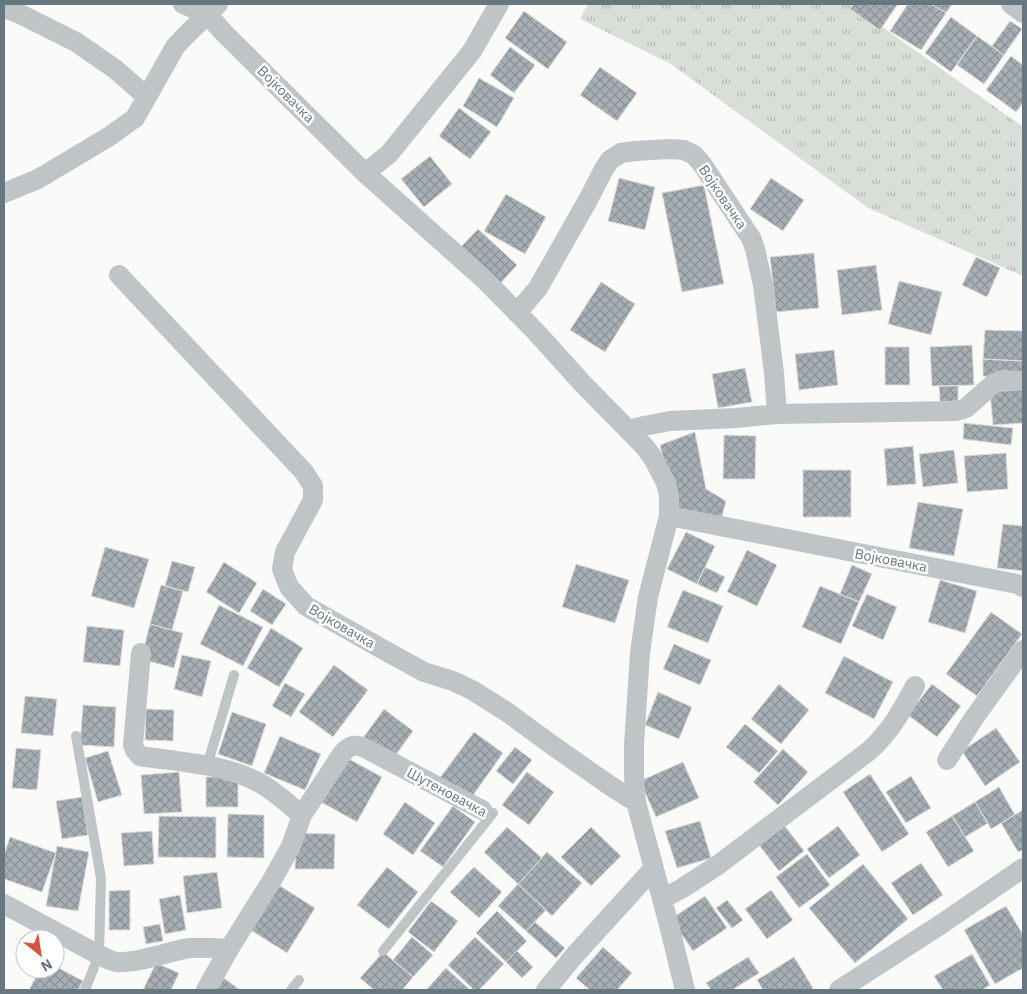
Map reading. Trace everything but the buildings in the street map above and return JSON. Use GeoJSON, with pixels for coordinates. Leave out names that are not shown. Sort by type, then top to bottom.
{"type":"FeatureCollection","features":[{"type":"Feature","properties":{"kind":"street","name":"Војковачка"},"geometry":{"type":"LineString","coordinates":[[183,4],[213,9],[224,34],[365,173],[486,281],[537,333],[583,384],[629,430],[653,458],[666,483],[669,496],[669,516],[648,597],[640,653],[634,745],[634,776],[636,802],[685,990]]}},
{"type":"Feature","properties":{"kind":"street"},"geometry":{"type":"LineString","coordinates":[[365,173],[389,154],[472,51],[499,4]]}},
{"type":"Feature","properties":{"kind":"street"},"geometry":{"type":"LineString","coordinates":[[1011,4],[1023,13]]}},
{"type":"Feature","properties":{"kind":"street"},"geometry":{"type":"LineString","coordinates":[[4,8],[76,42],[115,69],[147,97]]}},
{"type":"Feature","properties":{"kind":"street"},"geometry":{"type":"LineString","coordinates":[[4,193],[38,179],[110,136],[135,118],[175,46],[213,9]]}},
{"type":"Feature","properties":{"kind":"street","name":"Војковачка"},"geometry":{"type":"LineString","coordinates":[[517,314],[538,288],[610,160],[621,153],[635,151],[684,150],[694,155],[702,164],[740,220],[751,238],[755,249],[763,285],[777,414]]}},
{"type":"Feature","properties":{"kind":"street","name":"Војковачка"},"geometry":{"type":"LineString","coordinates":[[119,275],[304,472],[313,486],[313,500],[285,552],[282,569],[289,587],[306,606],[424,672],[453,681],[472,690],[507,712],[609,785],[636,802]]}},
{"type":"Feature","properties":{"kind":"street"},"geometry":{"type":"LineString","coordinates":[[629,430],[670,421],[777,414],[956,411],[966,408],[993,384],[1002,380],[1023,381]]}},
{"type":"Feature","properties":{"kind":"street","name":"Војковачка"},"geometry":{"type":"LineString","coordinates":[[669,516],[1017,584],[1023,587]]}},
{"type":"Feature","properties":{"kind":"street"},"geometry":{"type":"LineString","coordinates":[[947,760],[974,718],[1023,650]]}},
{"type":"Feature","properties":{"kind":"street"},"geometry":{"type":"LineString","coordinates":[[141,653],[139,694],[134,732],[135,750],[140,756],[207,766],[240,774],[262,784],[302,815]]}},
{"type":"Feature","properties":{"kind":"street"},"geometry":{"type":"LineString","coordinates":[[662,899],[718,865],[869,751],[883,738],[900,716],[915,686]]}},
{"type":"Feature","properties":{"kind":"street","name":"Шутеновачка"},"geometry":{"type":"LineString","coordinates":[[206,990],[291,846],[302,815],[348,747],[354,745],[363,747],[482,810]]}},
{"type":"Feature","properties":{"kind":"street"},"geometry":{"type":"LineString","coordinates":[[839,990],[940,925],[1023,868]]}},
{"type":"Feature","properties":{"kind":"street"},"geometry":{"type":"LineString","coordinates":[[546,990],[574,956],[653,869]]}},
{"type":"Feature","properties":{"kind":"street"},"geometry":{"type":"LineString","coordinates":[[4,904],[109,960],[119,962],[139,960],[190,948],[210,947],[229,949]]}},
{"type":"Feature","properties":{"kind":"lane"},"geometry":{"type":"LineString","coordinates":[[207,766],[234,675]]}},
{"type":"Feature","properties":{"kind":"lane"},"geometry":{"type":"LineString","coordinates":[[76,736],[102,878],[99,956],[85,990]]}},
{"type":"Feature","properties":{"kind":"lane","name":"Шутеновачка"},"geometry":{"type":"LineString","coordinates":[[383,951],[493,813],[482,810]]}},
{"type":"Feature","properties":{"kind":"lane"},"geometry":{"type":"LineString","coordinates":[[290,990],[298,980]]}},
{"type":"Feature","properties":{"kind":"green space"},"geometry":{"type":"Polygon","coordinates":[[[588,4],[850,4],[1023,127],[1023,276],[868,208],[671,64],[580,19],[588,4]]]}}]}
